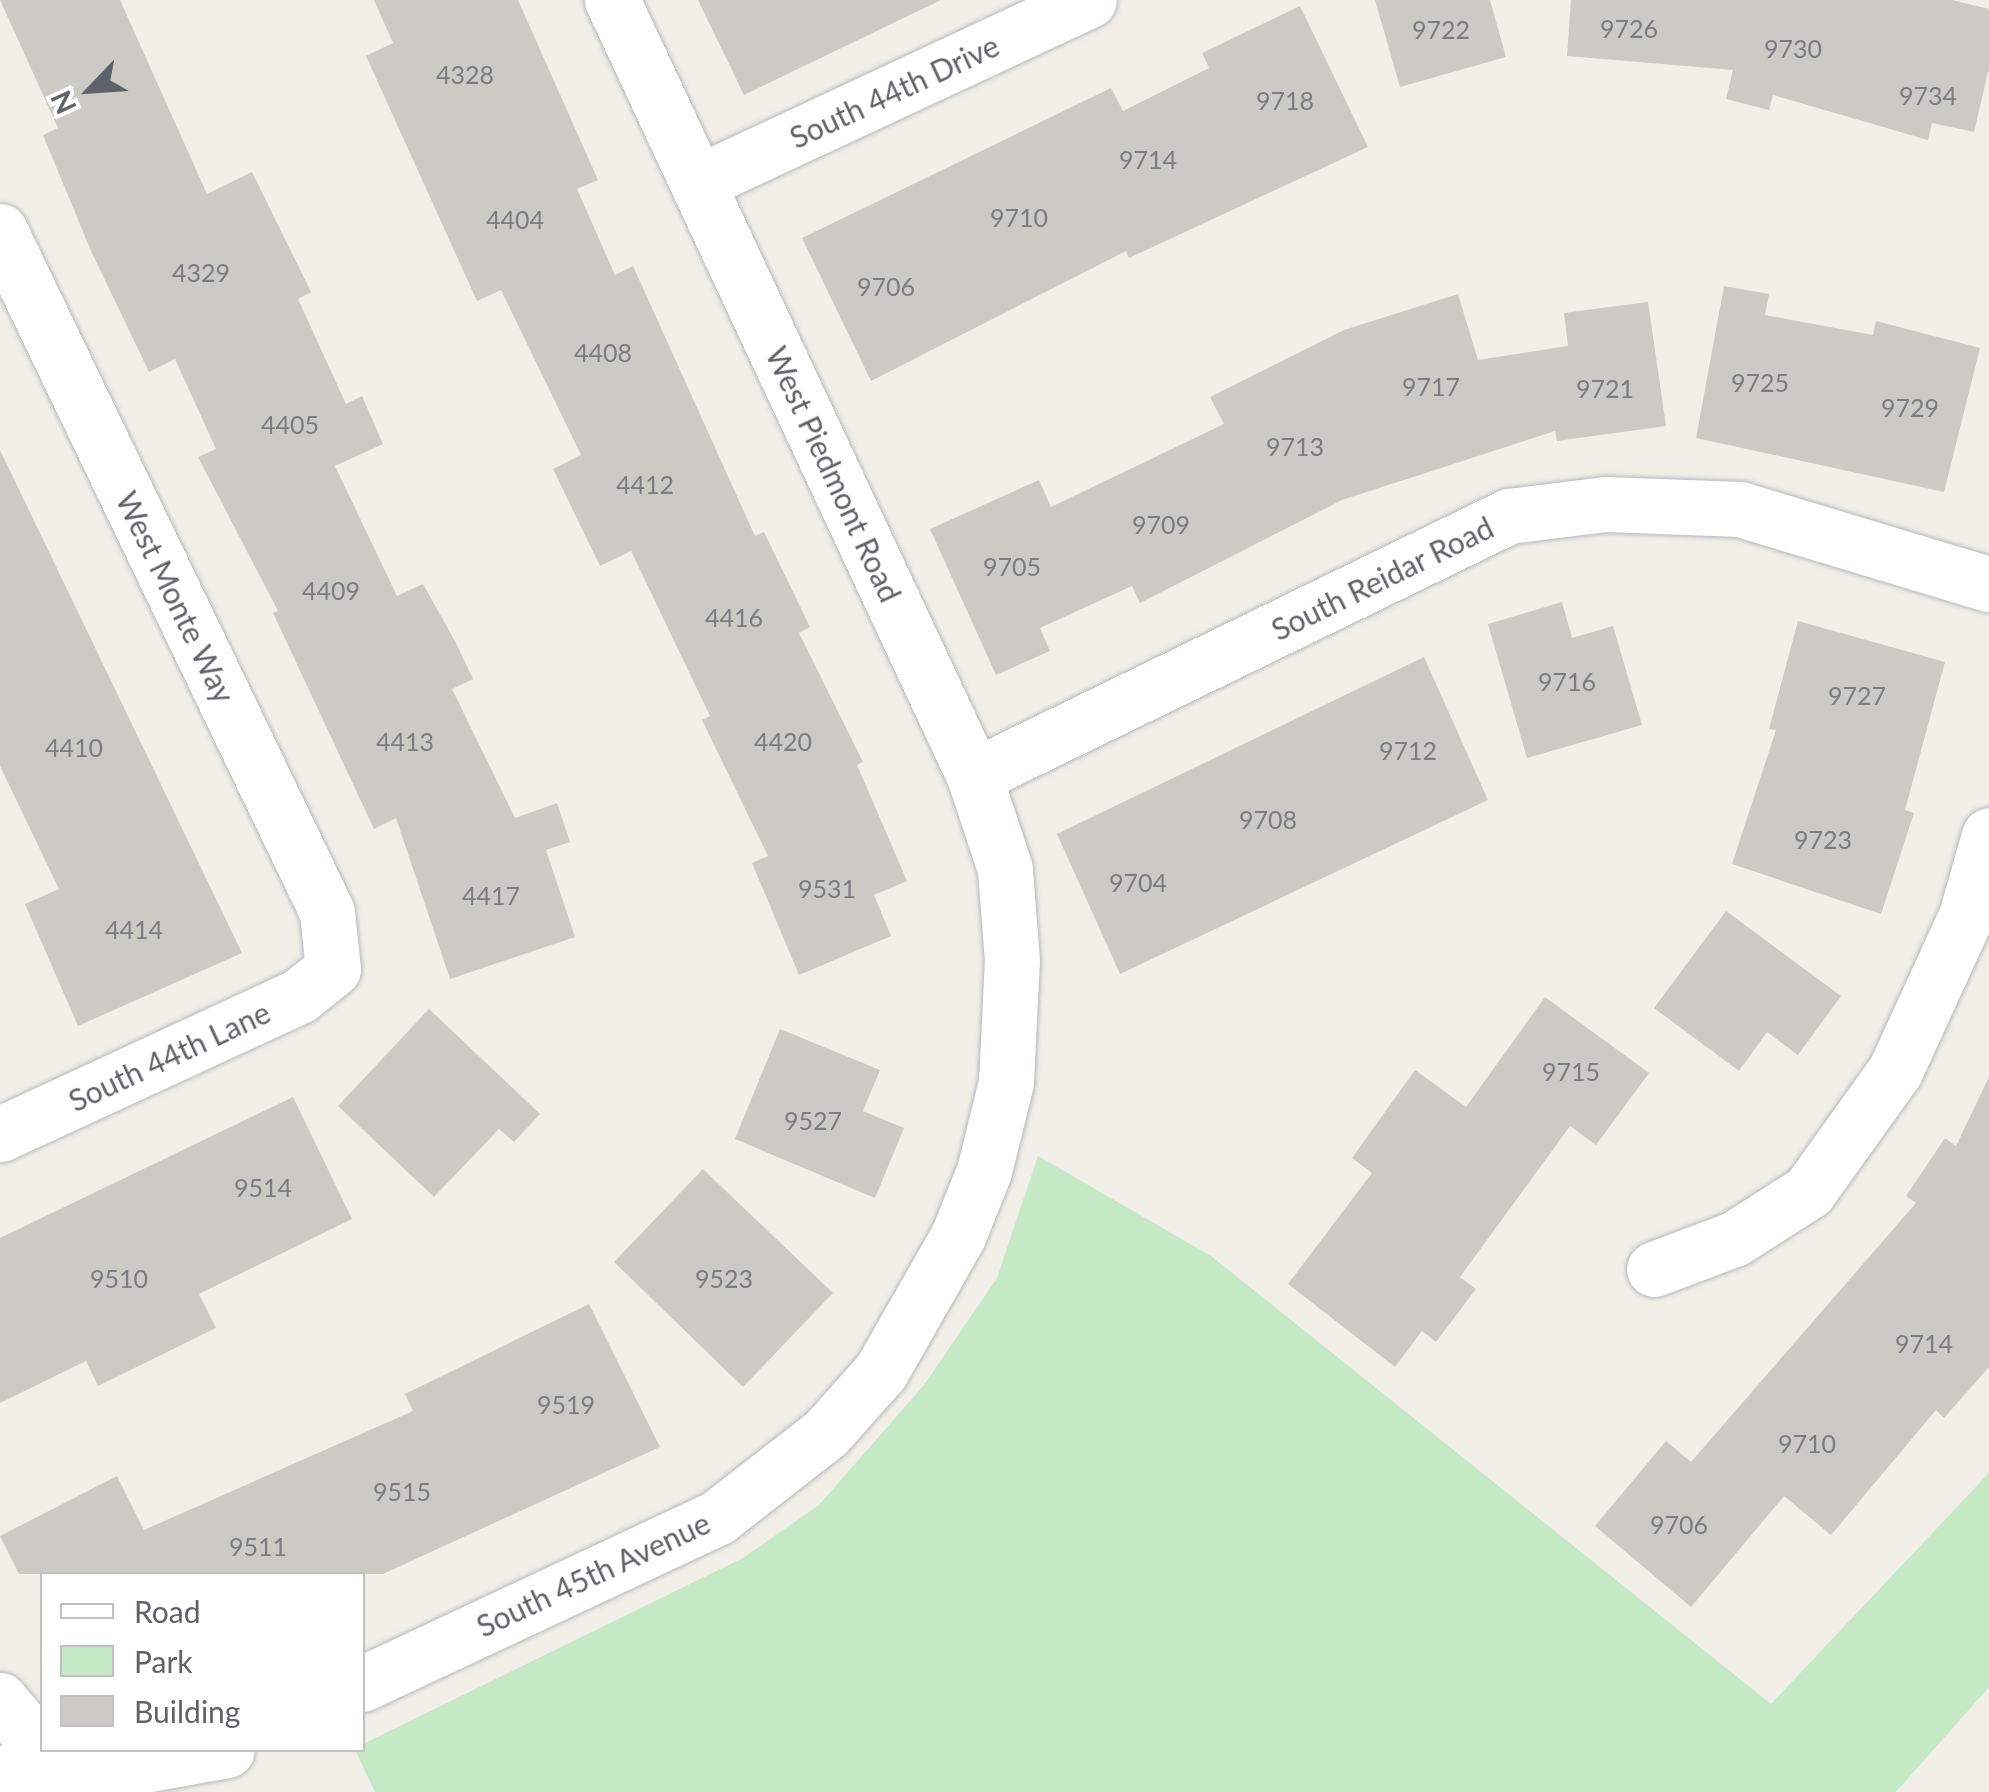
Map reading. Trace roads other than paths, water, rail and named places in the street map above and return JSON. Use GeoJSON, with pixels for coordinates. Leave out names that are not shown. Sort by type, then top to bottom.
{"type":"FeatureCollection","features":[{"type":"Feature","properties":{"kind":"street","name":"West Piedmont Road"},"geometry":{"type":"LineString","coordinates":[[612,0],[974,776],[1005,869],[1012,961]]}},
{"type":"Feature","properties":{"kind":"street","name":"South 44th Drive"},"geometry":{"type":"LineString","coordinates":[[699,182],[1089,0]]}},
{"type":"Feature","properties":{"kind":"street","name":"West Monte Way"},"geometry":{"type":"LineString","coordinates":[[0,231],[327,912],[334,969]]}},
{"type":"Feature","properties":{"kind":"street","name":"South Reidar Road"},"geometry":{"type":"LineString","coordinates":[[974,776],[1509,516],[1604,504],[1740,510],[1989,584]]}},
{"type":"Feature","properties":{"kind":"street"},"geometry":{"type":"LineString","coordinates":[[1654,1269],[1734,1240],[1809,1192],[1895,1071],[1966,916],[1989,835]]}},
{"type":"Feature","properties":{"kind":"street","name":"South 45th Avenue"},"geometry":{"type":"LineString","coordinates":[[365,1683],[718,1517],[826,1432],[880,1372],[964,1220],[1006,1082],[1012,961]]}},
{"type":"Feature","properties":{"kind":"street","name":"South 44th Lane"},"geometry":{"type":"LineString","coordinates":[[0,1134],[300,996],[334,969]]}},
{"type":"Feature","properties":{"kind":"street"},"geometry":{"type":"LineString","coordinates":[[0,1700],[40,1739]]}},
{"type":"Feature","properties":{"kind":"street"},"geometry":{"type":"LineString","coordinates":[[53,1752],[79,1778]]}},
{"type":"Feature","properties":{"kind":"street"},"geometry":{"type":"LineString","coordinates":[[0,1772],[79,1778],[216,1752]]}},
{"type":"Feature","properties":{"kind":"street"},"geometry":{"type":"LineString","coordinates":[[188,1792],[224,1752]]}}]}
